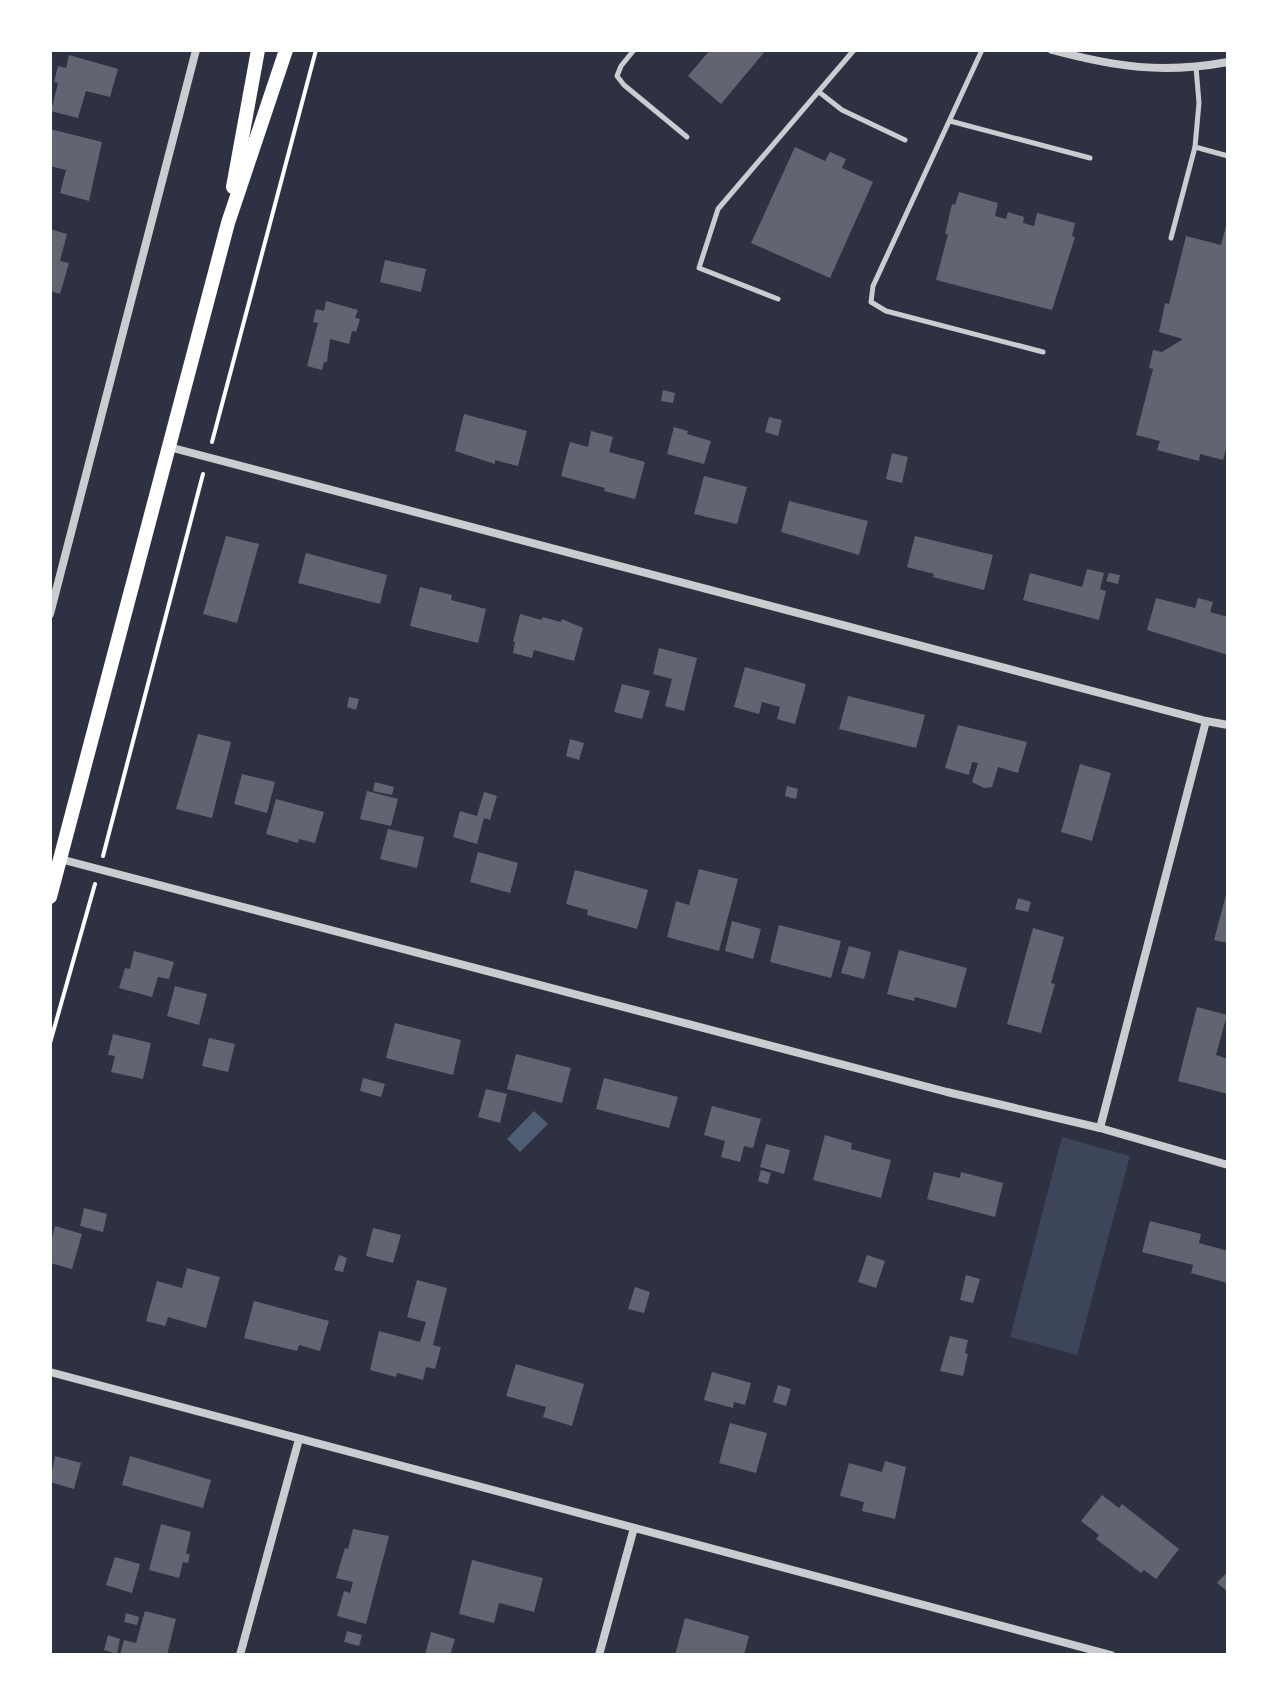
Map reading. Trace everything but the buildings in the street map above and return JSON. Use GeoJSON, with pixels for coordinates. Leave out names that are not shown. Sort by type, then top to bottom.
{"type":"FeatureCollection","features":[{"type":"Feature","properties":{"kind":"main road"},"geometry":{"type":"LineString","coordinates":[[228,223],[258,50]]}},
{"type":"Feature","properties":{"kind":"main road"},"geometry":{"type":"LineString","coordinates":[[50,897],[228,223],[286,50]]}},
{"type":"Feature","properties":{"kind":"street"},"geometry":{"type":"LineString","coordinates":[[50,614],[196,50]]}},
{"type":"Feature","properties":{"kind":"street"},"geometry":{"type":"LineString","coordinates":[[1052,50],[1107,64],[1152,69],[1228,62]]}},
{"type":"Feature","properties":{"kind":"street"},"geometry":{"type":"LineString","coordinates":[[169,447],[1228,725]]}},
{"type":"Feature","properties":{"kind":"street"},"geometry":{"type":"LineString","coordinates":[[1100,1128],[1206,721]]}},
{"type":"Feature","properties":{"kind":"street"},"geometry":{"type":"LineString","coordinates":[[60,859],[947,1092],[1100,1128],[1228,1165]]}},
{"type":"Feature","properties":{"kind":"street"},"geometry":{"type":"LineString","coordinates":[[50,1372],[1111,1655]]}},
{"type":"Feature","properties":{"kind":"street"},"geometry":{"type":"LineString","coordinates":[[240,1655],[299,1439]]}},
{"type":"Feature","properties":{"kind":"street"},"geometry":{"type":"LineString","coordinates":[[599,1655],[634,1528]]}},
{"type":"Feature","properties":{"kind":"lane"},"geometry":{"type":"LineString","coordinates":[[634,50],[617,76],[687,137]]}},
{"type":"Feature","properties":{"kind":"lane"},"geometry":{"type":"LineString","coordinates":[[778,299],[699,268],[718,209],[854,50]]}},
{"type":"Feature","properties":{"kind":"lane"},"geometry":{"type":"LineString","coordinates":[[982,50],[873,286],[871,302],[886,311],[1043,352]]}},
{"type":"Feature","properties":{"kind":"lane"},"geometry":{"type":"LineString","coordinates":[[1171,238],[1195,147],[1199,103],[1196,67]]}},
{"type":"Feature","properties":{"kind":"lane"},"geometry":{"type":"LineString","coordinates":[[819,92],[842,110],[905,140]]}},
{"type":"Feature","properties":{"kind":"lane"},"geometry":{"type":"LineString","coordinates":[[950,121],[1090,158]]}},
{"type":"Feature","properties":{"kind":"lane"},"geometry":{"type":"LineString","coordinates":[[1195,147],[1226,154]]}},
{"type":"Feature","properties":{"kind":"path"},"geometry":{"type":"LineString","coordinates":[[50,1043],[316,50]]}},
{"type":"Feature","properties":{"kind":"shaded area"},"geometry":{"type":"Polygon","coordinates":[[[534,1111],[548,1124],[520,1152],[507,1139],[534,1111]]]}},
{"type":"Feature","properties":{"kind":"shaded area"},"geometry":{"type":"Polygon","coordinates":[[[1062,1137],[1130,1156],[1077,1355],[1010,1337],[1062,1137]]]}}]}
